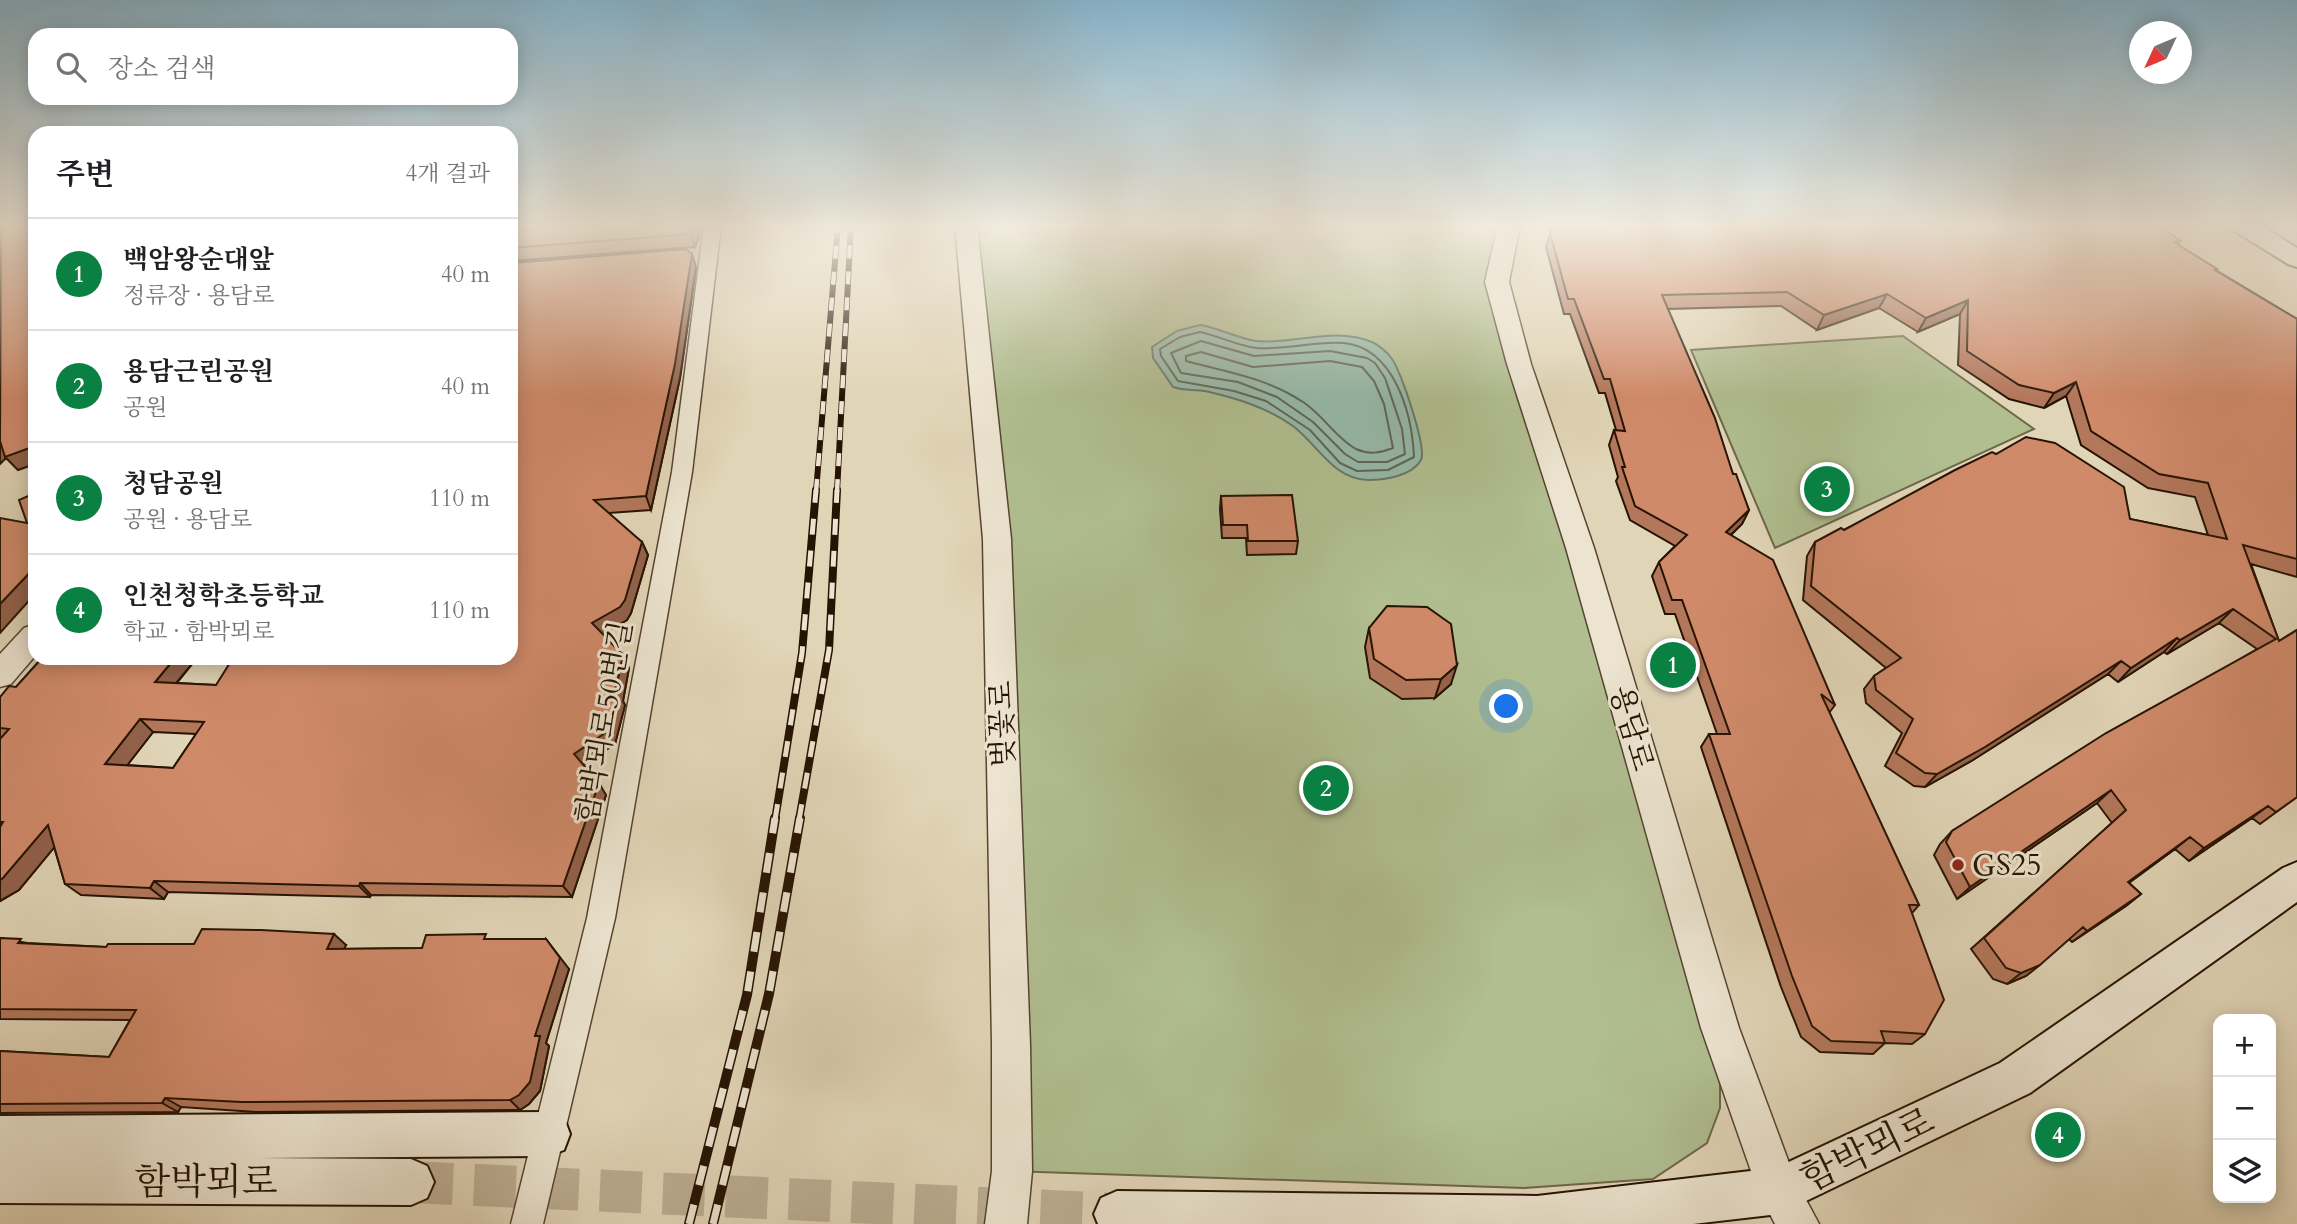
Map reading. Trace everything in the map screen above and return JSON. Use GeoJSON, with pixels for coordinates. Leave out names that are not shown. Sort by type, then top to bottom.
{"type":"FeatureCollection","features":[{"type":"Feature","properties":{"kind":"main road","name":"함박뫼로"},"geometry":{"type":"LineString","coordinates":[[1116,1214],[1536,1219],[1788,1208],[2015,1078],[2297,880]]}},
{"type":"Feature","properties":{"kind":"main road"},"geometry":{"type":"LineString","coordinates":[[0,1138],[548,1134]]}},
{"type":"Feature","properties":{"kind":"main road","name":"함박뫼로"},"geometry":{"type":"LineString","coordinates":[[0,1180],[411,1182]]}},
{"type":"Feature","properties":{"kind":"street","name":"함박뫼로50번길"},"geometry":{"type":"LineString","coordinates":[[527,1224],[601,918],[682,472],[707,282]]}},
{"type":"Feature","properties":{"kind":"street","name":"벚꽃로"},"geometry":{"type":"LineString","coordinates":[[972,282],[997,539],[1011,1045],[1012,1171],[1006,1224]]}},
{"type":"Feature","properties":{"kind":"street","name":"용담로"},"geometry":{"type":"LineString","coordinates":[[1497,282],[1519,364],[1580,548],[1720,1028],[1788,1208]]}},
{"type":"Feature","properties":{"kind":"street"},"geometry":{"type":"LineString","coordinates":[[0,674],[28,644]]}},
{"type":"Feature","properties":{"kind":"shaded area"},"geometry":{"type":"Polygon","coordinates":[[[972,282],[1501,282],[1720,1028],[1720,1108],[1707,1143],[1653,1179],[1524,1188],[1012,1171],[997,539],[972,282]]]}},
{"type":"Feature","properties":{"kind":"shaded area"},"geometry":{"type":"Polygon","coordinates":[[[1903,336],[2034,429],[1775,548],[1691,350],[1903,336]]]}},
{"type":"Feature","properties":{"kind":"water"},"geometry":{"type":"Polygon","coordinates":[[[1200,325],[1256,341],[1343,336],[1372,342],[1392,359],[1401,378],[1417,426],[1421,460],[1411,470],[1398,476],[1375,480],[1356,478],[1335,467],[1293,426],[1272,414],[1228,397],[1173,387],[1153,358],[1152,347],[1177,331],[1200,325]]]}},
{"type":"Feature","properties":{"kind":"building"},"geometry":{"type":"Polygon","coordinates":[[[1,282],[28,282],[28,449],[5,457],[0,441],[1,282]]]}},
{"type":"Feature","properties":{"kind":"building"},"geometry":{"type":"Polygon","coordinates":[[[518,282],[688,282],[675,364],[646,496],[594,500],[642,542],[625,600],[620,607],[592,623],[623,655],[615,692],[618,692],[608,731],[574,754],[599,783],[563,886],[360,883],[359,886],[154,881],[150,888],[65,884],[48,825],[0,880],[0,827],[3,822],[0,822],[0,739],[9,729],[0,728],[0,697],[9,686],[16,687],[36,665],[169,665],[155,682],[216,685],[229,665],[518,665],[518,282]],[[140,719],[105,764],[173,768],[204,722],[140,719]]]}},
{"type":"Feature","properties":{"kind":"building"},"geometry":{"type":"Polygon","coordinates":[[[1563,282],[2235,282],[2297,319],[2297,559],[2243,545],[2279,641],[2297,630],[2297,797],[2276,812],[2268,806],[2204,848],[2190,837],[2128,882],[2141,894],[2087,931],[2083,927],[2040,965],[2021,973],[2006,968],[1984,938],[2126,810],[2111,790],[1970,887],[1946,842],[1952,831],[2106,733],[2276,639],[2233,609],[2180,640],[2177,638],[2131,668],[2121,661],[1985,747],[1937,774],[1925,773],[1896,753],[1913,719],[1876,690],[1874,676],[1901,658],[1811,586],[1815,542],[1841,528],[1844,530],[1955,470],[1992,452],[1996,454],[2026,437],[2055,443],[2124,487],[2130,519],[2227,539],[2208,483],[2159,474],[2091,431],[2076,382],[2054,393],[2019,385],[1967,351],[1968,300],[1926,318],[1887,294],[1824,315],[1787,292],[1662,295],[1715,418],[1733,474],[1736,474],[1749,510],[1726,532],[1773,560],[1835,705],[1821,694],[1919,905],[1909,905],[1944,1000],[1925,1034],[1881,1031],[1885,1043],[1831,1041],[1812,1026],[1792,976],[1709,734],[1730,734],[1682,600],[1672,600],[1659,562],[1687,535],[1635,506],[1622,467],[1625,467],[1614,430],[1625,431],[1610,379],[1604,379],[1574,299],[1568,299],[1563,282]]]}},
{"type":"Feature","properties":{"kind":"building"},"geometry":{"type":"Polygon","coordinates":[[[1292,495],[1298,541],[1248,541],[1247,525],[1223,525],[1221,496],[1292,495]]]}},
{"type":"Feature","properties":{"kind":"building"},"geometry":{"type":"Polygon","coordinates":[[[28,496],[28,574],[0,604],[0,518],[27,523],[19,500],[28,496]]]}},
{"type":"Feature","properties":{"kind":"building"},"geometry":{"type":"Polygon","coordinates":[[[1387,606],[1427,607],[1451,624],[1457,665],[1441,679],[1406,680],[1374,659],[1369,628],[1387,606]]]}},
{"type":"Feature","properties":{"kind":"building"},"geometry":{"type":"Polygon","coordinates":[[[202,929],[334,934],[327,949],[422,948],[426,935],[486,934],[484,939],[546,939],[560,958],[535,1036],[540,1036],[530,1082],[519,1095],[510,1100],[241,1102],[165,1098],[162,1103],[0,1104],[0,1051],[109,1057],[136,1010],[0,1009],[0,938],[21,939],[18,943],[106,947],[108,944],[194,944],[202,929]]]}},
{"type":"Feature","properties":{"kind":"tunnel"},"geometry":{"type":"LineString","coordinates":[[411,1182],[1117,1214]]}},
{"type":"Feature","properties":{"kind":"railway"},"geometry":{"type":"LineString","coordinates":[[816,492],[833,282]]}},
{"type":"Feature","properties":{"kind":"railway"},"geometry":{"type":"LineString","coordinates":[[837,492],[848,282]]}},
{"type":"Feature","properties":{"kind":"railway"},"geometry":{"type":"LineString","coordinates":[[775,820],[802,653],[816,490]]}},
{"type":"Feature","properties":{"kind":"railway"},"geometry":{"type":"LineString","coordinates":[[799,820],[829,650],[837,490]]}},
{"type":"Feature","properties":{"kind":"railway"},"geometry":{"type":"LineString","coordinates":[[689,1224],[747,995],[775,818]]}},
{"type":"Feature","properties":{"kind":"railway"},"geometry":{"type":"LineString","coordinates":[[713,1224],[769,994],[800,818]]}},
{"type":"Feature","properties":{"kind":"place","name":"청담공원"},"geometry":{"type":"Point","coordinates":[1827,489]}},
{"type":"Feature","properties":{"kind":"place","name":"백암왕순대앞"},"geometry":{"type":"Point","coordinates":[1673,665]}},
{"type":"Feature","properties":{"kind":"place","name":"용담근린공원"},"geometry":{"type":"Point","coordinates":[1326,788]}},
{"type":"Feature","properties":{"kind":"place","name":"GS25"},"geometry":{"type":"Point","coordinates":[1958,865]}},
{"type":"Feature","properties":{"kind":"place","name":"인천청학초등학교"},"geometry":{"type":"Point","coordinates":[2058,1135]}}]}
